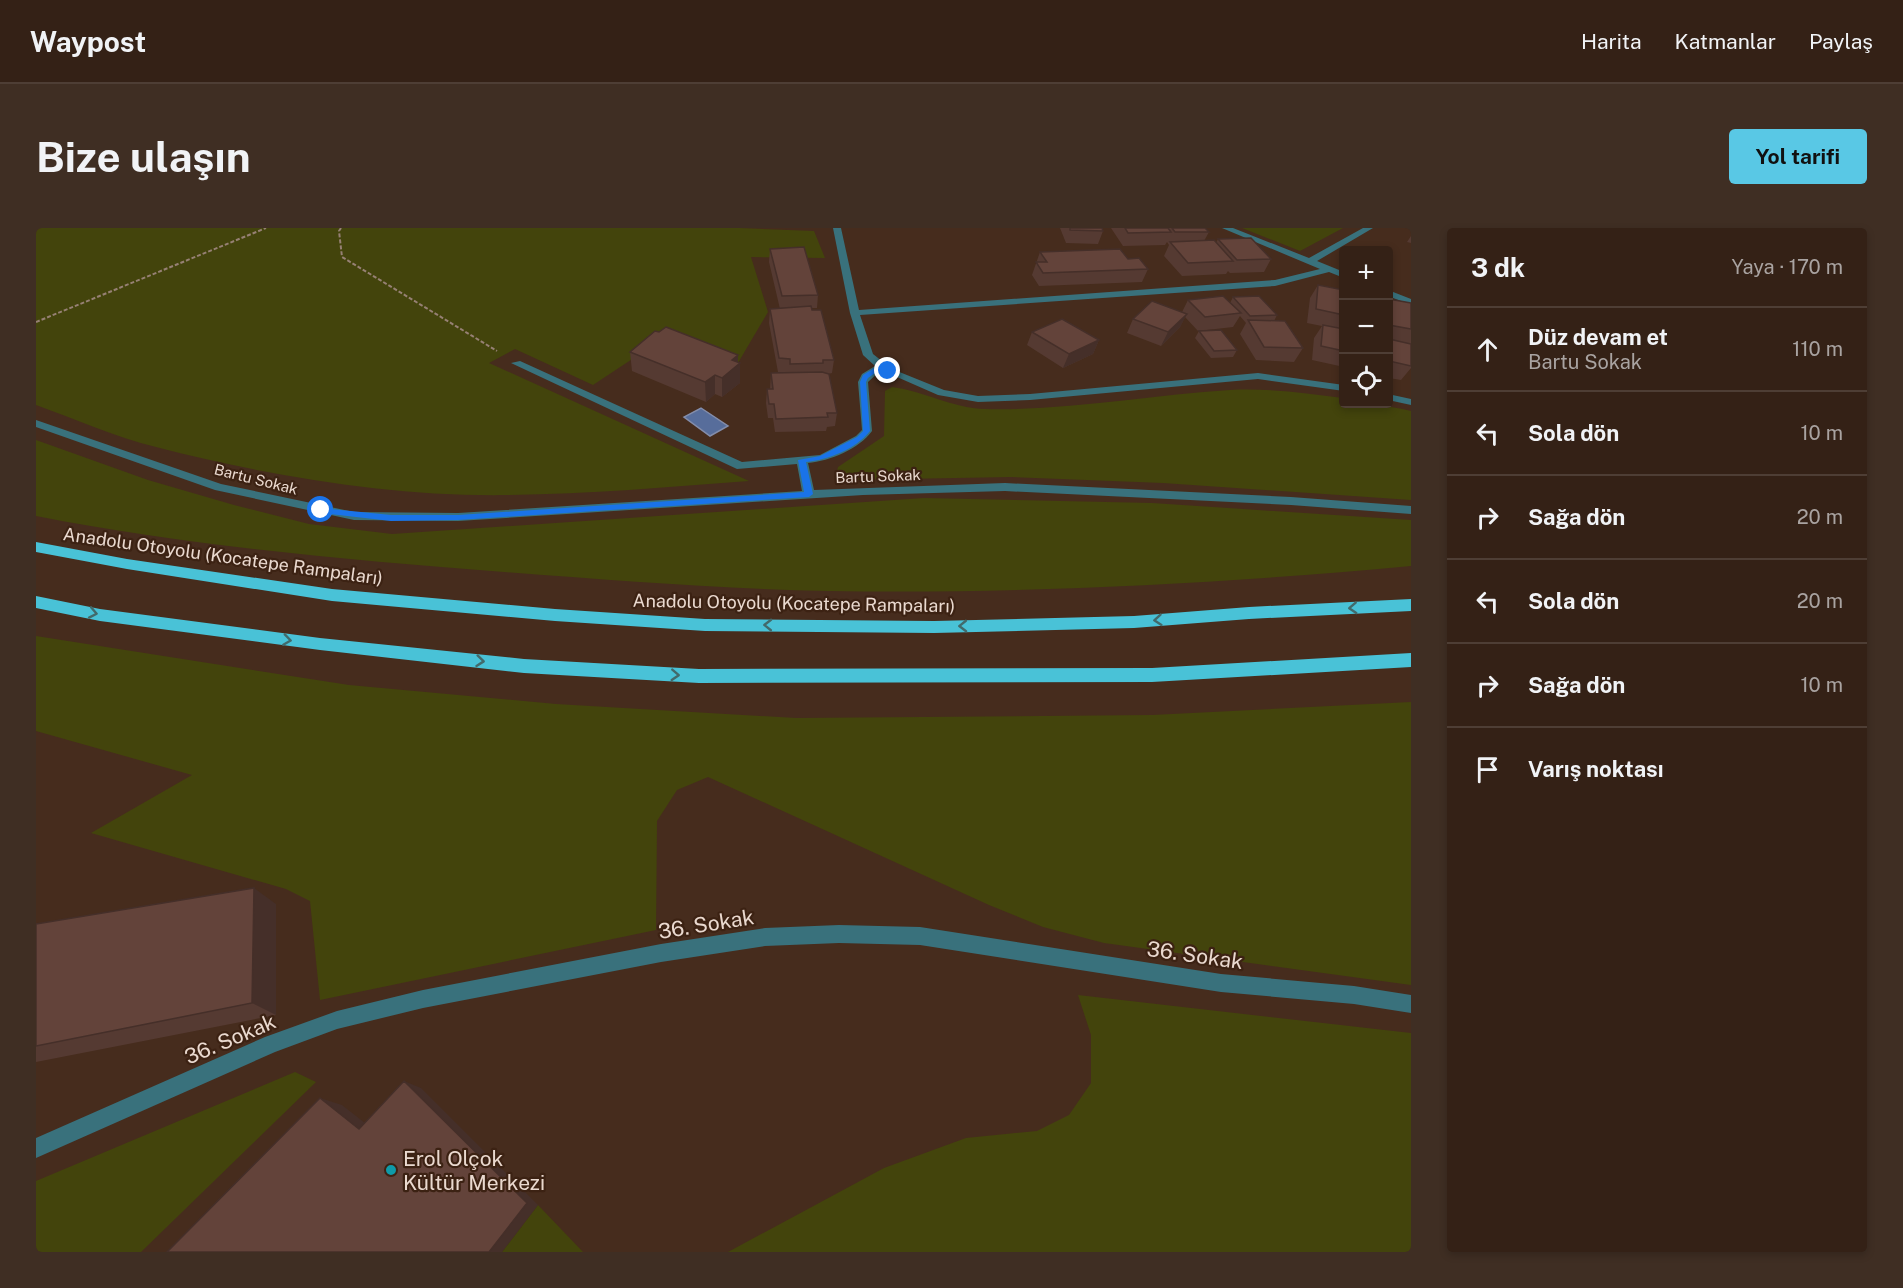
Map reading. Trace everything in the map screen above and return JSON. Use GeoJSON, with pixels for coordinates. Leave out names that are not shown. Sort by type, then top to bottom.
{"type":"FeatureCollection","features":[{"type":"Feature","properties":{"kind":"highway","name":"Anadolu Otoyolu (Kocatepe Rampaları)"},"geometry":{"type":"LineString","coordinates":[[36,547],[127,564],[332,595],[543,614],[705,625],[934,627],[1134,622],[1249,613],[1411,605]]}},
{"type":"Feature","properties":{"kind":"highway"},"geometry":{"type":"LineString","coordinates":[[36,602],[100,615],[320,644],[525,666],[699,676],[1152,675],[1411,660]]}},
{"type":"Feature","properties":{"kind":"street"},"geometry":{"type":"LineString","coordinates":[[837,228],[855,313],[868,355],[881,366],[932,390],[957,397],[978,399],[1030,398],[1258,376],[1339,387]]}},
{"type":"Feature","properties":{"kind":"street"},"geometry":{"type":"LineString","coordinates":[[1226,228],[1339,272]]}},
{"type":"Feature","properties":{"kind":"street"},"geometry":{"type":"LineString","coordinates":[[1310,261],[1369,228]]}},
{"type":"Feature","properties":{"kind":"street"},"geometry":{"type":"LineString","coordinates":[[855,313],[1275,283],[1330,269]]}},
{"type":"Feature","properties":{"kind":"street"},"geometry":{"type":"LineString","coordinates":[[1393,295],[1411,302]]}},
{"type":"Feature","properties":{"kind":"street"},"geometry":{"type":"LineString","coordinates":[[516,363],[741,466],[822,458],[834,454],[860,438],[867,431],[863,382],[866,376],[881,366]]}},
{"type":"Feature","properties":{"kind":"street"},"geometry":{"type":"LineString","coordinates":[[1393,398],[1411,402]]}},
{"type":"Feature","properties":{"kind":"street","name":"Bartu Sokak"},"geometry":{"type":"LineString","coordinates":[[36,423],[219,487],[354,516],[458,518],[809,494],[1005,487],[1291,501],[1411,510]]}},
{"type":"Feature","properties":{"kind":"street"},"geometry":{"type":"LineString","coordinates":[[802,460],[809,494]]}},
{"type":"Feature","properties":{"kind":"street","name":"36. Sokak"},"geometry":{"type":"LineString","coordinates":[[36,1148],[272,1044],[337,1020],[423,999],[662,953],[765,937],[838,934],[920,936],[1221,983],[1354,995],[1411,1004]]}},
{"type":"Feature","properties":{"kind":"path"},"geometry":{"type":"LineString","coordinates":[[36,322],[267,228]]}},
{"type":"Feature","properties":{"kind":"path"},"geometry":{"type":"LineString","coordinates":[[341,228],[339,231],[342,257],[516,363]]}},
{"type":"Feature","properties":{"kind":"shaded area"},"geometry":{"type":"Polygon","coordinates":[[[36,228],[739,228],[814,231],[825,258],[751,257],[768,312],[735,368],[664,338],[593,385],[515,349],[489,363],[749,481],[569,493],[465,495],[331,483],[242,467],[141,443],[36,405],[36,228]]]}},
{"type":"Feature","properties":{"kind":"shaded area"},"geometry":{"type":"Polygon","coordinates":[[[1242,228],[1343,228],[1300,251],[1242,228]]]}},
{"type":"Feature","properties":{"kind":"shaded area"},"geometry":{"type":"Polygon","coordinates":[[[892,387],[904,389],[961,406],[985,409],[1046,408],[1200,392],[1273,390],[1339,397],[1339,408],[1402,409],[1411,411],[1411,500],[1163,483],[1011,477],[844,480],[836,475],[838,467],[884,436],[885,391],[892,387]]]}},
{"type":"Feature","properties":{"kind":"shaded area"},"geometry":{"type":"Polygon","coordinates":[[[36,440],[148,480],[234,505],[309,524],[392,534],[924,498],[1152,503],[1411,520],[1411,566],[1193,583],[902,592],[707,586],[386,562],[210,544],[36,516],[36,440]]]}},
{"type":"Feature","properties":{"kind":"shaded area"},"geometry":{"type":"Polygon","coordinates":[[[36,636],[349,685],[556,704],[796,718],[1152,715],[1411,702],[1411,985],[1104,943],[1043,927],[989,905],[708,777],[677,790],[657,821],[656,930],[320,1000],[310,901],[286,889],[91,833],[192,775],[36,731],[36,636]]]}},
{"type":"Feature","properties":{"kind":"shaded area"},"geometry":{"type":"Polygon","coordinates":[[[1078,995],[1411,1033],[1411,1252],[728,1252],[884,1168],[966,1138],[1037,1131],[1069,1115],[1091,1083],[1091,1035],[1078,995]]]}},
{"type":"Feature","properties":{"kind":"shaded area"},"geometry":{"type":"Polygon","coordinates":[[[295,1072],[316,1082],[141,1252],[36,1252],[36,1181],[295,1072]]]}},
{"type":"Feature","properties":{"kind":"shaded area"},"geometry":{"type":"Polygon","coordinates":[[[538,1205],[583,1252],[502,1252],[538,1205]]]}},
{"type":"Feature","properties":{"kind":"water"},"geometry":{"type":"Polygon","coordinates":[[[701,408],[728,426],[710,436],[684,417],[701,408]]]}},
{"type":"Feature","properties":{"kind":"building"},"geometry":{"type":"Polygon","coordinates":[[[1070,228],[1102,228],[1103,231],[1070,230],[1070,228]]]}},
{"type":"Feature","properties":{"kind":"building"},"geometry":{"type":"Polygon","coordinates":[[[1125,228],[1168,228],[1171,232],[1128,233],[1125,228]]]}},
{"type":"Feature","properties":{"kind":"building"},"geometry":{"type":"Polygon","coordinates":[[[1172,228],[1205,228],[1209,232],[1175,232],[1172,228]]]}},
{"type":"Feature","properties":{"kind":"building"},"geometry":{"type":"Polygon","coordinates":[[[1251,238],[1271,259],[1237,260],[1218,239],[1251,238]]]}},
{"type":"Feature","properties":{"kind":"building"},"geometry":{"type":"Polygon","coordinates":[[[1214,240],[1233,261],[1188,263],[1170,242],[1214,240]]]}},
{"type":"Feature","properties":{"kind":"building"},"geometry":{"type":"Polygon","coordinates":[[[804,247],[818,295],[782,296],[770,249],[804,247]]]}},
{"type":"Feature","properties":{"kind":"building"},"geometry":{"type":"Polygon","coordinates":[[[1120,249],[1128,259],[1139,258],[1148,269],[1043,273],[1036,262],[1047,262],[1040,252],[1120,249]]]}},
{"type":"Feature","properties":{"kind":"building"},"geometry":{"type":"Polygon","coordinates":[[[1318,285],[1339,289],[1339,314],[1316,309],[1318,285]]]}},
{"type":"Feature","properties":{"kind":"building"},"geometry":{"type":"Polygon","coordinates":[[[1223,296],[1241,313],[1205,317],[1188,300],[1223,296]]]}},
{"type":"Feature","properties":{"kind":"building"},"geometry":{"type":"Polygon","coordinates":[[[1259,296],[1277,315],[1250,316],[1233,297],[1259,296]]]}},
{"type":"Feature","properties":{"kind":"building"},"geometry":{"type":"Polygon","coordinates":[[[1393,300],[1411,303],[1411,329],[1393,326],[1393,300]]]}},
{"type":"Feature","properties":{"kind":"building"},"geometry":{"type":"Polygon","coordinates":[[[1152,301],[1187,314],[1168,332],[1133,319],[1152,301]]]}},
{"type":"Feature","properties":{"kind":"building"},"geometry":{"type":"Polygon","coordinates":[[[811,306],[812,310],[821,310],[834,360],[823,360],[823,363],[790,364],[790,359],[779,358],[770,309],[811,306]]]}},
{"type":"Feature","properties":{"kind":"building"},"geometry":{"type":"Polygon","coordinates":[[[1062,319],[1099,340],[1069,354],[1032,332],[1062,319]]]}},
{"type":"Feature","properties":{"kind":"building"},"geometry":{"type":"Polygon","coordinates":[[[1248,320],[1285,321],[1303,348],[1264,347],[1248,320]]]}},
{"type":"Feature","properties":{"kind":"building"},"geometry":{"type":"Polygon","coordinates":[[[1323,325],[1339,328],[1339,350],[1321,346],[1323,325]]]}},
{"type":"Feature","properties":{"kind":"building"},"geometry":{"type":"Polygon","coordinates":[[[666,327],[738,355],[732,360],[740,363],[722,378],[715,375],[705,382],[630,352],[655,331],[659,332],[666,327]]]}},
{"type":"Feature","properties":{"kind":"building"},"geometry":{"type":"Polygon","coordinates":[[[1221,330],[1237,350],[1214,351],[1199,331],[1221,330]]]}},
{"type":"Feature","properties":{"kind":"building"},"geometry":{"type":"Polygon","coordinates":[[[1393,340],[1411,344],[1411,366],[1393,362],[1393,340]]]}},
{"type":"Feature","properties":{"kind":"building"},"geometry":{"type":"Polygon","coordinates":[[[822,372],[829,374],[837,413],[827,413],[828,417],[776,419],[774,404],[769,404],[767,389],[773,389],[771,373],[822,372]]]}},
{"type":"Feature","properties":{"kind":"building"},"geometry":{"type":"Polygon","coordinates":[[[254,888],[252,1003],[36,1046],[36,924],[254,888]]]}},
{"type":"Feature","properties":{"kind":"building","name":"Erol Olçok Kültür Merkezi"},"geometry":{"type":"Polygon","coordinates":[[[404,1081],[527,1203],[489,1252],[167,1252],[320,1098],[359,1129],[404,1081]]]}},
{"type":"Feature","properties":{"kind":"place","name":"Erol Olçok Kültür Merkezi"},"geometry":{"type":"Point","coordinates":[391,1170]}},
{"type":"Feature","properties":{"kind":"route"},"geometry":{"type":"LineString","coordinates":[[321,510],[354,516],[458,518],[809,494],[802,460],[834,454],[867,431],[863,382],[866,376],[881,366],[888,371]]}}]}
